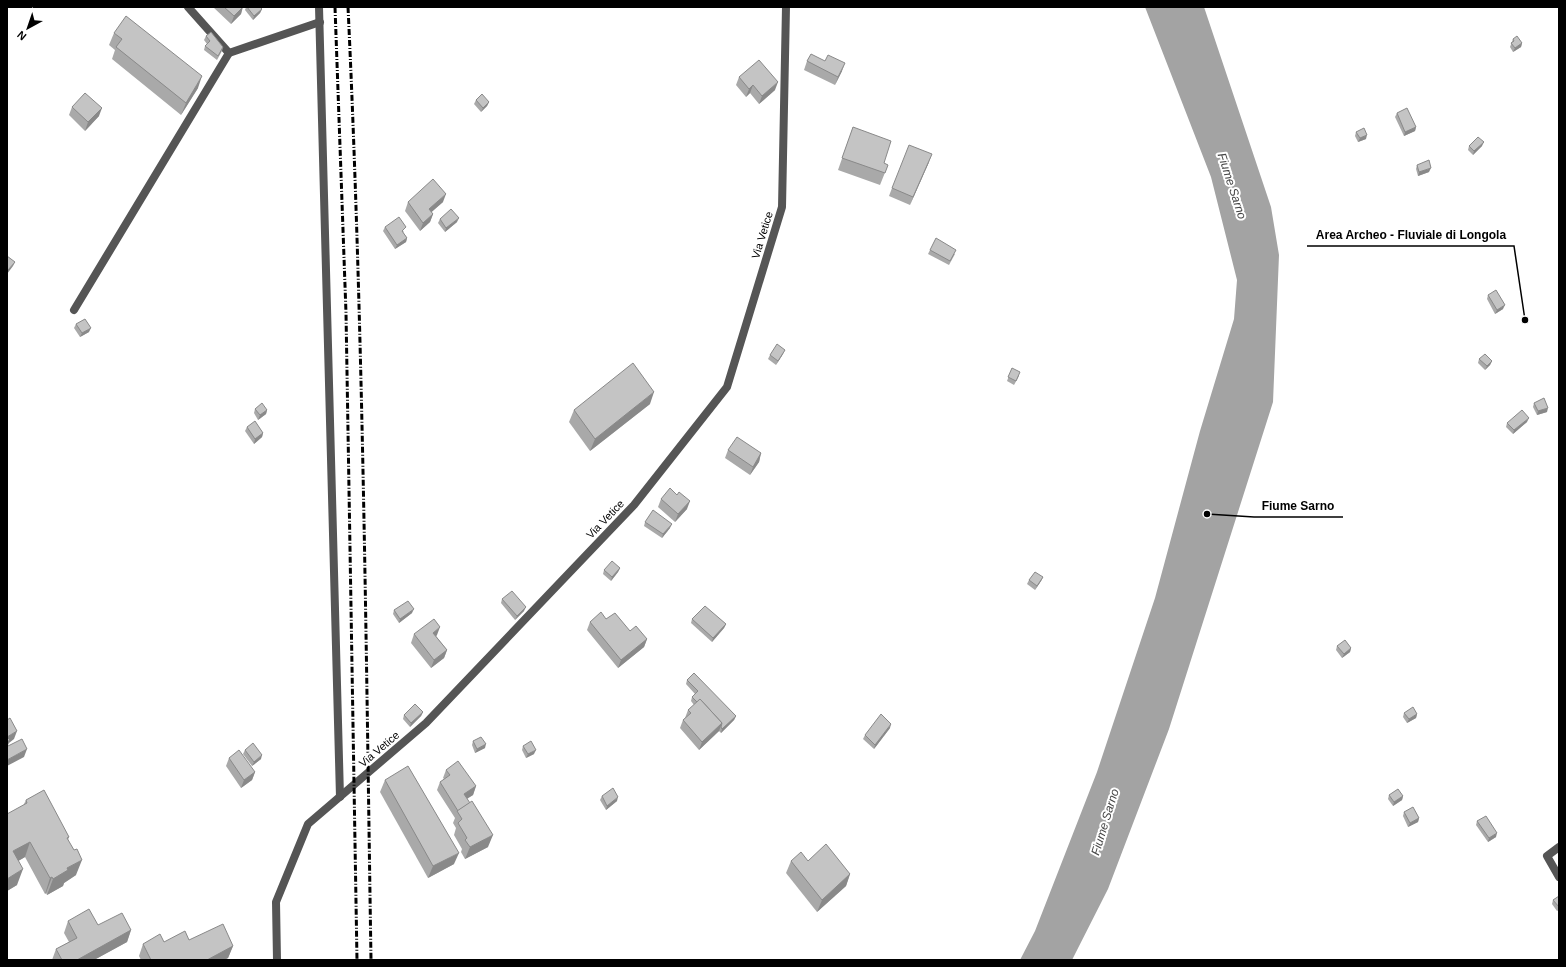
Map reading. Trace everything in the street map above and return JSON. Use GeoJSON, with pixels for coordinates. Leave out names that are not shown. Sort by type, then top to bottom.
{"type":"FeatureCollection","features":[{"type":"Feature","properties":{"kind":"street"},"geometry":{"type":"LineString","coordinates":[[188,7],[228,53]]}},
{"type":"Feature","properties":{"kind":"street"},"geometry":{"type":"LineString","coordinates":[[318,7],[320,22],[340,797]]}},
{"type":"Feature","properties":{"kind":"street","name":"Via Vetice"},"geometry":{"type":"LineString","coordinates":[[277,960],[276,902],[308,824],[426,723],[634,505],[727,387],[782,207],[786,7]]}},
{"type":"Feature","properties":{"kind":"street"},"geometry":{"type":"LineString","coordinates":[[74,310],[228,53],[320,22]]}},
{"type":"Feature","properties":{"kind":"street"},"geometry":{"type":"LineString","coordinates":[[1559,847],[1547,856],[1559,877]]}},
{"type":"Feature","properties":{"kind":"water","name":"Fiume Sarno"},"geometry":{"type":"Polygon","coordinates":[[[1145,7],[1204,7],[1271,207],[1279,255],[1273,402],[1169,729],[1108,889],[1072,960],[1020,960],[1035,931],[1097,772],[1155,598],[1200,431],[1234,319],[1237,280],[1211,177],[1145,7]]]}},
{"type":"Feature","properties":{"kind":"building"},"geometry":{"type":"Polygon","coordinates":[[[224,7],[243,7],[234,16],[224,7]]]}},
{"type":"Feature","properties":{"kind":"building"},"geometry":{"type":"Polygon","coordinates":[[[247,7],[260,7],[262,9],[254,16],[247,7]]]}},
{"type":"Feature","properties":{"kind":"building"},"geometry":{"type":"Polygon","coordinates":[[[126,16],[202,76],[186,103],[116,47],[122,39],[114,33],[126,16]]]}},
{"type":"Feature","properties":{"kind":"building"},"geometry":{"type":"Polygon","coordinates":[[[211,32],[223,47],[218,56],[205,46],[210,41],[206,36],[211,32]]]}},
{"type":"Feature","properties":{"kind":"building"},"geometry":{"type":"Polygon","coordinates":[[[1517,36],[1522,43],[1515,48],[1511,43],[1517,36]]]}},
{"type":"Feature","properties":{"kind":"building"},"geometry":{"type":"Polygon","coordinates":[[[811,54],[825,61],[828,55],[845,63],[838,77],[807,61],[811,54]]]}},
{"type":"Feature","properties":{"kind":"building"},"geometry":{"type":"Polygon","coordinates":[[[759,60],[778,82],[762,96],[753,85],[749,89],[739,77],[759,60]]]}},
{"type":"Feature","properties":{"kind":"building"},"geometry":{"type":"Polygon","coordinates":[[[85,93],[102,108],[88,122],[72,107],[85,93]]]}},
{"type":"Feature","properties":{"kind":"building"},"geometry":{"type":"Polygon","coordinates":[[[482,94],[489,102],[483,108],[476,100],[482,94]]]}},
{"type":"Feature","properties":{"kind":"building"},"geometry":{"type":"Polygon","coordinates":[[[1407,108],[1416,127],[1405,132],[1397,113],[1407,108]]]}},
{"type":"Feature","properties":{"kind":"building"},"geometry":{"type":"Polygon","coordinates":[[[853,127],[891,141],[884,163],[888,165],[885,173],[842,158],[853,127]]]}},
{"type":"Feature","properties":{"kind":"building"},"geometry":{"type":"Polygon","coordinates":[[[1364,128],[1367,135],[1360,138],[1356,132],[1364,128]]]}},
{"type":"Feature","properties":{"kind":"building"},"geometry":{"type":"Polygon","coordinates":[[[1478,137],[1484,142],[1474,151],[1469,146],[1478,137]]]}},
{"type":"Feature","properties":{"kind":"building"},"geometry":{"type":"Polygon","coordinates":[[[909,145],[932,154],[913,197],[892,188],[909,145]]]}},
{"type":"Feature","properties":{"kind":"building"},"geometry":{"type":"Polygon","coordinates":[[[1429,160],[1431,168],[1419,172],[1417,165],[1429,160]]]}},
{"type":"Feature","properties":{"kind":"building"},"geometry":{"type":"Polygon","coordinates":[[[433,179],[446,194],[429,209],[433,214],[423,223],[408,202],[433,179]]]}},
{"type":"Feature","properties":{"kind":"building"},"geometry":{"type":"Polygon","coordinates":[[[451,209],[459,218],[446,228],[440,219],[451,209]]]}},
{"type":"Feature","properties":{"kind":"building"},"geometry":{"type":"Polygon","coordinates":[[[399,217],[406,227],[402,231],[407,238],[397,245],[385,227],[399,217]]]}},
{"type":"Feature","properties":{"kind":"building"},"geometry":{"type":"Polygon","coordinates":[[[936,238],[956,250],[950,261],[930,250],[936,238]]]}},
{"type":"Feature","properties":{"kind":"building"},"geometry":{"type":"Polygon","coordinates":[[[7,256],[15,262],[8,270],[7,269],[7,256]]]}},
{"type":"Feature","properties":{"kind":"building"},"geometry":{"type":"Polygon","coordinates":[[[1496,290],[1505,305],[1497,310],[1488,295],[1496,290]]]}},
{"type":"Feature","properties":{"kind":"building"},"geometry":{"type":"Polygon","coordinates":[[[85,319],[91,328],[82,333],[76,324],[85,319]]]}},
{"type":"Feature","properties":{"kind":"building"},"geometry":{"type":"Polygon","coordinates":[[[777,344],[785,350],[778,361],[770,355],[777,344]]]}},
{"type":"Feature","properties":{"kind":"building"},"geometry":{"type":"Polygon","coordinates":[[[1485,354],[1492,361],[1487,366],[1479,359],[1485,354]]]}},
{"type":"Feature","properties":{"kind":"building"},"geometry":{"type":"Polygon","coordinates":[[[633,363],[654,392],[595,439],[574,410],[633,363]]]}},
{"type":"Feature","properties":{"kind":"building"},"geometry":{"type":"Polygon","coordinates":[[[1012,368],[1020,372],[1016,381],[1008,377],[1012,368]]]}},
{"type":"Feature","properties":{"kind":"building"},"geometry":{"type":"Polygon","coordinates":[[[1544,398],[1548,408],[1538,411],[1534,403],[1544,398]]]}},
{"type":"Feature","properties":{"kind":"building"},"geometry":{"type":"Polygon","coordinates":[[[262,403],[267,410],[260,415],[255,409],[262,403]]]}},
{"type":"Feature","properties":{"kind":"building"},"geometry":{"type":"Polygon","coordinates":[[[1522,410],[1529,418],[1514,430],[1507,423],[1522,410]]]}},
{"type":"Feature","properties":{"kind":"building"},"geometry":{"type":"Polygon","coordinates":[[[255,421],[263,433],[255,439],[247,427],[255,421]]]}},
{"type":"Feature","properties":{"kind":"building"},"geometry":{"type":"Polygon","coordinates":[[[737,437],[761,453],[753,467],[728,450],[737,437]]]}},
{"type":"Feature","properties":{"kind":"building"},"geometry":{"type":"Polygon","coordinates":[[[670,488],[677,495],[679,492],[690,501],[678,514],[661,499],[670,488]]]}},
{"type":"Feature","properties":{"kind":"building"},"geometry":{"type":"Polygon","coordinates":[[[653,510],[672,524],[663,534],[645,522],[653,510]]]}},
{"type":"Feature","properties":{"kind":"building"},"geometry":{"type":"Polygon","coordinates":[[[612,561],[620,568],[612,577],[604,570],[612,561]]]}},
{"type":"Feature","properties":{"kind":"building"},"geometry":{"type":"Polygon","coordinates":[[[1035,572],[1043,577],[1037,586],[1029,580],[1035,572]]]}},
{"type":"Feature","properties":{"kind":"building"},"geometry":{"type":"Polygon","coordinates":[[[512,591],[526,607],[517,616],[502,599],[512,591]]]}},
{"type":"Feature","properties":{"kind":"building"},"geometry":{"type":"Polygon","coordinates":[[[408,601],[414,609],[400,619],[394,610],[408,601]]]}},
{"type":"Feature","properties":{"kind":"building"},"geometry":{"type":"Polygon","coordinates":[[[705,606],[726,624],[713,638],[692,619],[705,606]]]}},
{"type":"Feature","properties":{"kind":"building"},"geometry":{"type":"Polygon","coordinates":[[[601,612],[606,619],[615,613],[630,631],[636,626],[647,639],[621,660],[590,622],[601,612]]]}},
{"type":"Feature","properties":{"kind":"building"},"geometry":{"type":"Polygon","coordinates":[[[434,619],[440,627],[433,633],[447,650],[434,660],[414,634],[434,619]]]}},
{"type":"Feature","properties":{"kind":"building"},"geometry":{"type":"Polygon","coordinates":[[[1345,640],[1351,648],[1344,654],[1337,646],[1345,640]]]}},
{"type":"Feature","properties":{"kind":"building"},"geometry":{"type":"Polygon","coordinates":[[[694,673],[736,716],[722,729],[722,723],[700,699],[697,702],[692,697],[698,691],[687,680],[694,673]]]}},
{"type":"Feature","properties":{"kind":"building"},"geometry":{"type":"Polygon","coordinates":[[[700,699],[722,723],[702,742],[683,720],[691,713],[688,710],[700,699]]]}},
{"type":"Feature","properties":{"kind":"building"},"geometry":{"type":"Polygon","coordinates":[[[415,704],[423,712],[411,723],[404,715],[415,704]]]}},
{"type":"Feature","properties":{"kind":"building"},"geometry":{"type":"Polygon","coordinates":[[[1413,707],[1417,714],[1409,719],[1404,713],[1413,707]]]}},
{"type":"Feature","properties":{"kind":"building"},"geometry":{"type":"Polygon","coordinates":[[[881,714],[891,724],[875,745],[865,735],[881,714]]]}},
{"type":"Feature","properties":{"kind":"building"},"geometry":{"type":"Polygon","coordinates":[[[10,718],[17,731],[7,737],[7,720],[10,718]]]}},
{"type":"Feature","properties":{"kind":"building"},"geometry":{"type":"Polygon","coordinates":[[[481,737],[486,744],[477,749],[473,741],[481,737]]]}},
{"type":"Feature","properties":{"kind":"building"},"geometry":{"type":"Polygon","coordinates":[[[22,739],[27,749],[7,760],[7,744],[8,746],[22,739]]]}},
{"type":"Feature","properties":{"kind":"building"},"geometry":{"type":"Polygon","coordinates":[[[531,741],[536,750],[528,754],[523,746],[531,741]]]}},
{"type":"Feature","properties":{"kind":"building"},"geometry":{"type":"Polygon","coordinates":[[[253,743],[262,755],[254,762],[245,750],[253,743]]]}},
{"type":"Feature","properties":{"kind":"building"},"geometry":{"type":"Polygon","coordinates":[[[239,750],[255,772],[244,780],[229,758],[239,750]]]}},
{"type":"Feature","properties":{"kind":"building"},"geometry":{"type":"Polygon","coordinates":[[[458,761],[476,786],[464,794],[470,803],[458,811],[440,782],[450,775],[446,770],[458,761]]]}},
{"type":"Feature","properties":{"kind":"building"},"geometry":{"type":"Polygon","coordinates":[[[408,766],[459,853],[433,866],[385,780],[408,766]]]}},
{"type":"Feature","properties":{"kind":"building"},"geometry":{"type":"Polygon","coordinates":[[[613,788],[618,797],[607,806],[602,796],[613,788]]]}},
{"type":"Feature","properties":{"kind":"building"},"geometry":{"type":"Polygon","coordinates":[[[1398,789],[1403,796],[1394,802],[1389,795],[1398,789]]]}},
{"type":"Feature","properties":{"kind":"building"},"geometry":{"type":"Polygon","coordinates":[[[44,790],[69,837],[67,838],[74,850],[77,849],[82,860],[67,868],[68,870],[53,879],[52,877],[50,878],[30,842],[13,851],[23,869],[7,879],[7,814],[27,803],[26,800],[44,790]]]}},
{"type":"Feature","properties":{"kind":"building"},"geometry":{"type":"Polygon","coordinates":[[[472,801],[493,835],[470,847],[465,840],[467,838],[458,823],[462,819],[457,811],[472,801]]]}},
{"type":"Feature","properties":{"kind":"building"},"geometry":{"type":"Polygon","coordinates":[[[1413,807],[1419,818],[1410,823],[1404,812],[1413,807]]]}},
{"type":"Feature","properties":{"kind":"building"},"geometry":{"type":"Polygon","coordinates":[[[1486,816],[1497,833],[1489,838],[1477,821],[1486,816]]]}},
{"type":"Feature","properties":{"kind":"building"},"geometry":{"type":"Polygon","coordinates":[[[826,844],[850,874],[822,900],[791,861],[801,852],[808,861],[826,844]]]}},
{"type":"Feature","properties":{"kind":"building"},"geometry":{"type":"Polygon","coordinates":[[[1559,896],[1559,907],[1553,900],[1559,896]]]}},
{"type":"Feature","properties":{"kind":"building"},"geometry":{"type":"Polygon","coordinates":[[[89,909],[98,925],[122,913],[131,930],[77,960],[62,960],[56,949],[77,938],[68,921],[89,909]]]}},
{"type":"Feature","properties":{"kind":"building"},"geometry":{"type":"Polygon","coordinates":[[[223,924],[233,946],[207,960],[151,960],[143,944],[160,934],[164,942],[185,931],[189,940],[223,924]]]}},
{"type":"Feature","properties":{"kind":"railway"},"geometry":{"type":"LineString","coordinates":[[335,7],[346,313],[357,960]]}},
{"type":"Feature","properties":{"kind":"railway"},"geometry":{"type":"LineString","coordinates":[[348,7],[361,364],[371,960]]}},
{"type":"Feature","properties":{"kind":"place","name":"Area Archeo - Fluviale di Longola"},"geometry":{"type":"Point","coordinates":[1525,320]}},
{"type":"Feature","properties":{"kind":"place","name":"Fiume Sarno"},"geometry":{"type":"Point","coordinates":[1207,514]}}]}
